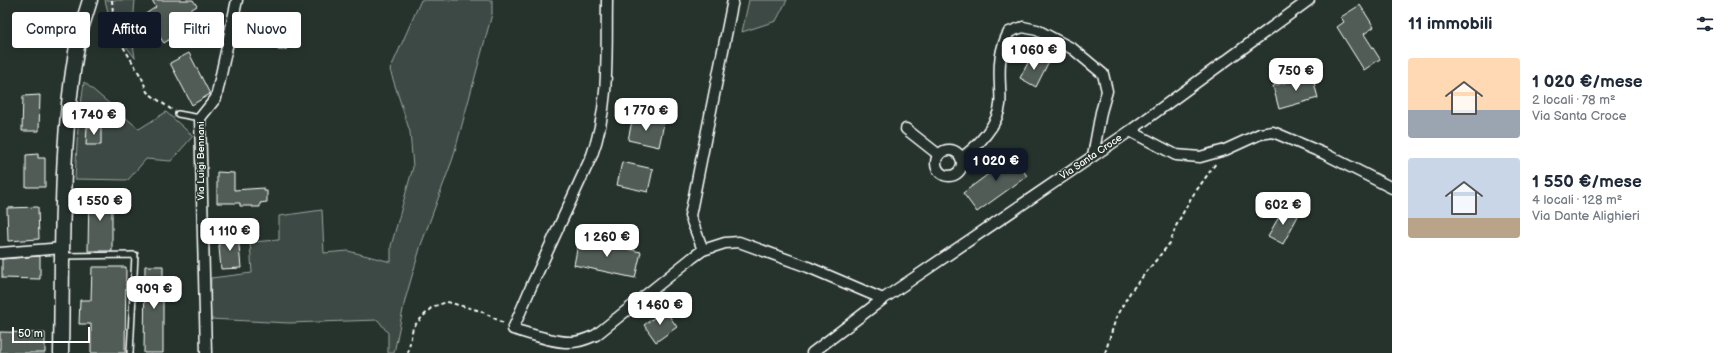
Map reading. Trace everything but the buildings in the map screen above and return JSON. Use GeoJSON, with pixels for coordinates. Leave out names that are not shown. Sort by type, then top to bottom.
{"type":"FeatureCollection","features":[{"type":"Feature","properties":{"kind":"main road"},"geometry":{"type":"LineString","coordinates":[[62,353],[66,145],[70,90],[79,40],[90,0]]}},
{"type":"Feature","properties":{"kind":"street","name":"Via Luigi Bennani"},"geometry":{"type":"LineString","coordinates":[[206,353],[200,118],[216,98],[237,0]]}},
{"type":"Feature","properties":{"kind":"street"},"geometry":{"type":"LineString","coordinates":[[608,0],[604,109],[599,135],[592,154],[513,329],[558,341],[572,342],[596,335],[703,250],[725,243],[740,242],[808,267],[883,299]]}},
{"type":"Feature","properties":{"kind":"street"},"geometry":{"type":"LineString","coordinates":[[703,250],[690,216],[733,0]]}},
{"type":"Feature","properties":{"kind":"street","name":"Via Santa Croce"},"geometry":{"type":"LineString","coordinates":[[812,353],[883,299],[1130,131],[1309,0]]}},
{"type":"Feature","properties":{"kind":"street"},"geometry":{"type":"LineString","coordinates":[[960,158],[972,150],[992,128],[1000,106],[998,64],[1004,42],[1009,32],[1023,27],[1037,30],[1073,49],[1103,74],[1106,90],[1093,156]]}},
{"type":"Feature","properties":{"kind":"street"},"geometry":{"type":"LineString","coordinates":[[906,129],[939,155]]}},
{"type":"Feature","properties":{"kind":"street"},"geometry":{"type":"LineString","coordinates":[[1130,131],[1176,155],[1200,157],[1225,150],[1260,134],[1273,132],[1325,154],[1392,188]]}},
{"type":"Feature","properties":{"kind":"street"},"geometry":{"type":"LineString","coordinates":[[946,150],[954,151],[962,162],[960,170],[953,175],[945,175],[938,171],[936,167],[937,158],[939,155],[946,150]]}},
{"type":"Feature","properties":{"kind":"street"},"geometry":{"type":"LineString","coordinates":[[0,253],[63,252]]}},
{"type":"Feature","properties":{"kind":"street"},"geometry":{"type":"LineString","coordinates":[[866,292],[868,310]]}},
{"type":"Feature","properties":{"kind":"lane"},"geometry":{"type":"LineString","coordinates":[[178,114],[200,118]]}},
{"type":"Feature","properties":{"kind":"lane"},"geometry":{"type":"LineString","coordinates":[[63,252],[134,255],[130,353]]}},
{"type":"Feature","properties":{"kind":"path"},"geometry":{"type":"LineString","coordinates":[[112,0],[118,38],[142,78],[147,92],[178,114]]}},
{"type":"Feature","properties":{"kind":"path"},"geometry":{"type":"LineString","coordinates":[[1105,353],[1117,315],[1131,291],[1170,243],[1176,226],[1191,198],[1225,150]]}},
{"type":"Feature","properties":{"kind":"path"},"geometry":{"type":"LineString","coordinates":[[408,353],[414,327],[432,307],[447,302],[481,311],[513,329]]}},
{"type":"Feature","properties":{"kind":"shaded area"},"geometry":{"type":"Polygon","coordinates":[[[105,0],[135,0],[134,12],[108,12],[105,0]]]}},
{"type":"Feature","properties":{"kind":"shaded area"},"geometry":{"type":"Polygon","coordinates":[[[421,0],[492,0],[492,14],[453,158],[421,245],[405,300],[394,353],[388,353],[388,333],[378,320],[289,323],[210,319],[211,278],[252,273],[250,242],[279,240],[279,216],[322,210],[324,253],[348,251],[391,262],[391,246],[413,167],[410,132],[390,70],[421,0]]]}},
{"type":"Feature","properties":{"kind":"shaded area"},"geometry":{"type":"Polygon","coordinates":[[[749,0],[787,0],[776,21],[742,32],[749,0]]]}},
{"type":"Feature","properties":{"kind":"shaded area"},"geometry":{"type":"Polygon","coordinates":[[[127,48],[134,48],[135,58],[127,48]]]}},
{"type":"Feature","properties":{"kind":"shaded area"},"geometry":{"type":"Polygon","coordinates":[[[84,82],[139,129],[166,112],[193,136],[171,161],[146,159],[128,180],[75,179],[78,127],[84,82]]]}}]}
